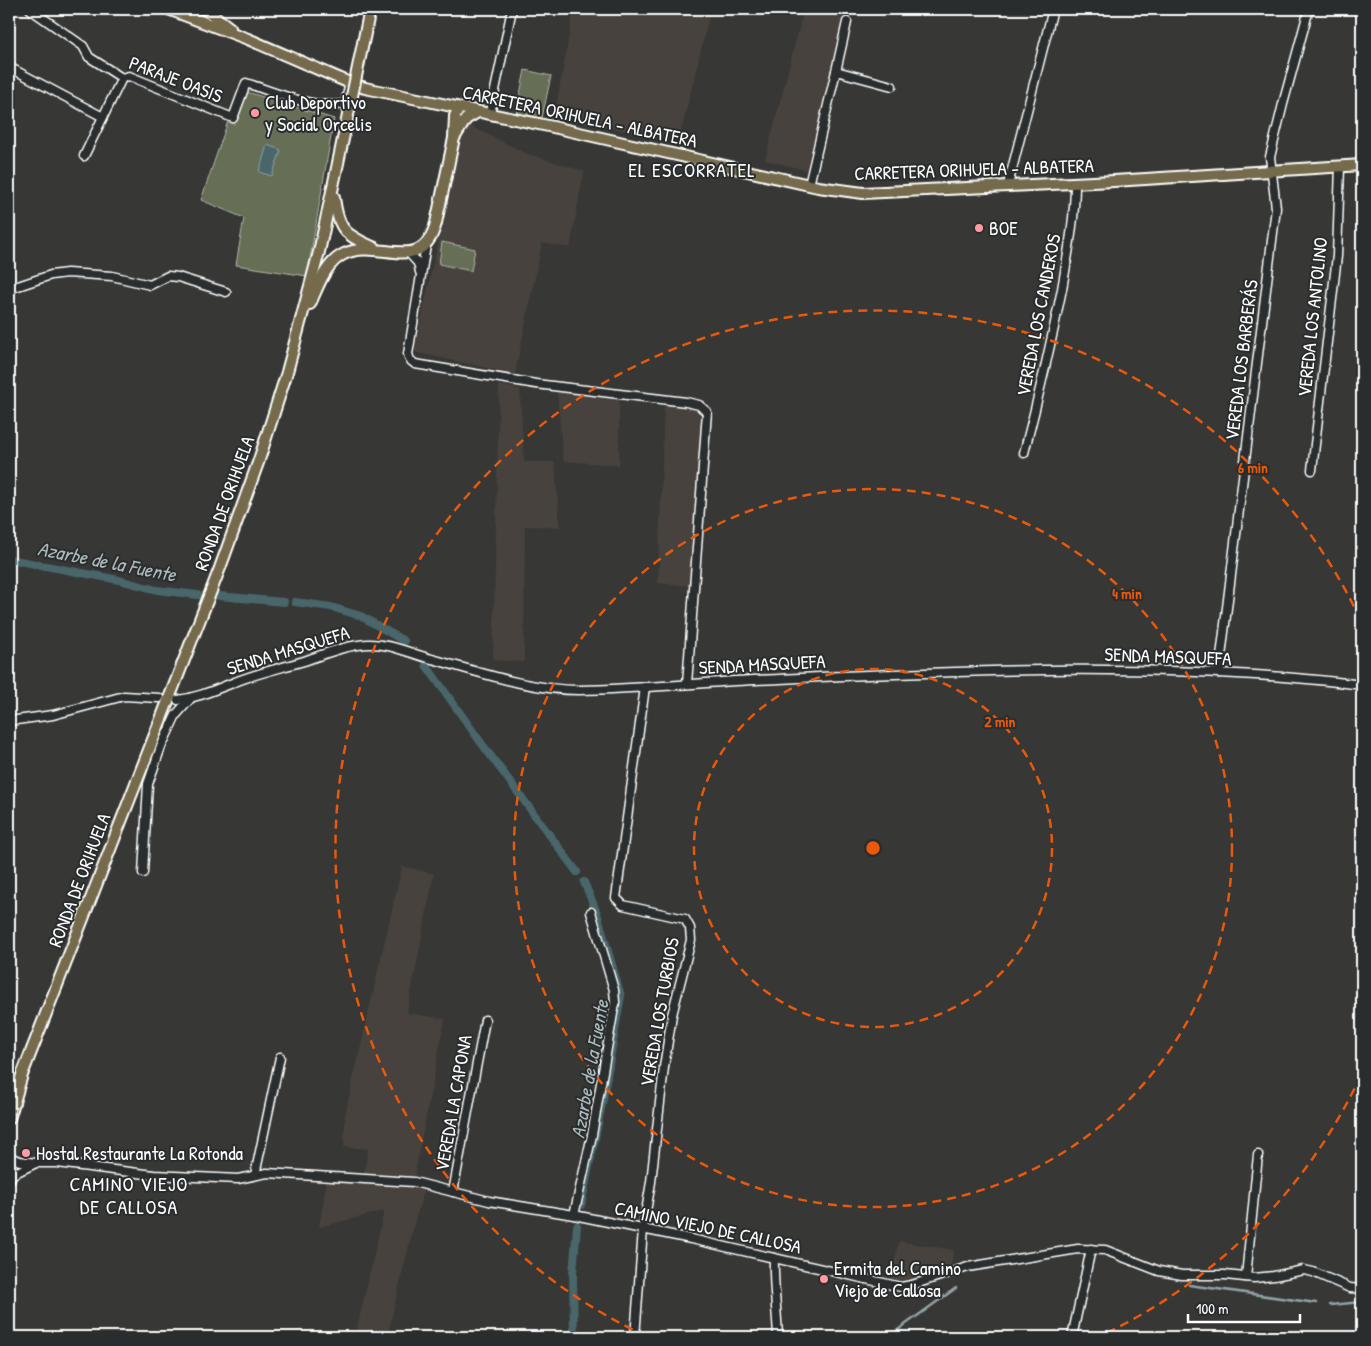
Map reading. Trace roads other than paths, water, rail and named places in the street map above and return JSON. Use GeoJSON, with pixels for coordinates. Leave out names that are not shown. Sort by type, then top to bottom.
{"type":"FeatureCollection","features":[{"type":"Feature","properties":{"kind":"main road"},"geometry":{"type":"LineString","coordinates":[[168,9],[248,39]]}},
{"type":"Feature","properties":{"kind":"main road"},"geometry":{"type":"LineString","coordinates":[[205,9],[224,25],[248,39]]}},
{"type":"Feature","properties":{"kind":"main road"},"geometry":{"type":"LineString","coordinates":[[363,43],[365,9]]}},
{"type":"Feature","properties":{"kind":"main road","name":"RONDA DE ORIHUELA"},"geometry":{"type":"LineString","coordinates":[[9,1102],[22,1075],[220,568],[273,420],[319,252],[370,9]]}},
{"type":"Feature","properties":{"kind":"main road","name":"CARRETERA ORIHUELA - ALBATERA"},"geometry":{"type":"LineString","coordinates":[[248,39],[350,83],[809,185],[863,193],[1075,183],[1362,165]]}},
{"type":"Feature","properties":{"kind":"main road"},"geometry":{"type":"LineString","coordinates":[[430,102],[445,110],[450,116],[454,138]]}},
{"type":"Feature","properties":{"kind":"main road"},"geometry":{"type":"LineString","coordinates":[[299,328],[324,273],[334,261],[344,254],[360,249],[409,253],[426,245],[433,234],[436,223],[454,138],[460,123],[459,108]]}},
{"type":"Feature","properties":{"kind":"main road"},"geometry":{"type":"LineString","coordinates":[[454,138],[466,119],[478,112]]}},
{"type":"Feature","properties":{"kind":"main road"},"geometry":{"type":"LineString","coordinates":[[333,188],[336,214],[346,233],[380,250]]}},
{"type":"Feature","properties":{"kind":"main road","name":"RONDA DE ORIHUELA"},"geometry":{"type":"LineString","coordinates":[[9,1119],[22,1075]]}},
{"type":"Feature","properties":{"kind":"main road"},"geometry":{"type":"LineString","coordinates":[[9,1157],[12,1169],[10,1177]]}},
{"type":"Feature","properties":{"kind":"street","name":"PARAJE OASIS"},"geometry":{"type":"LineString","coordinates":[[30,9],[83,46],[89,57],[122,78],[129,76],[233,118],[246,84],[296,100],[332,106],[345,104],[350,83]]}},
{"type":"Feature","properties":{"kind":"street"},"geometry":{"type":"LineString","coordinates":[[490,114],[512,9]]}},
{"type":"Feature","properties":{"kind":"street"},"geometry":{"type":"LineString","coordinates":[[1008,185],[1053,9]]}},
{"type":"Feature","properties":{"kind":"street","name":"VEREDA LOS BARBERÁS"},"geometry":{"type":"LineString","coordinates":[[1219,673],[1276,208],[1270,158],[1309,9]]}},
{"type":"Feature","properties":{"kind":"street"},"geometry":{"type":"LineString","coordinates":[[809,185],[847,22]]}},
{"type":"Feature","properties":{"kind":"street"},"geometry":{"type":"LineString","coordinates":[[9,67],[103,117]]}},
{"type":"Feature","properties":{"kind":"street"},"geometry":{"type":"LineString","coordinates":[[836,72],[892,86]]}},
{"type":"Feature","properties":{"kind":"street"},"geometry":{"type":"LineString","coordinates":[[84,156],[122,78]]}},
{"type":"Feature","properties":{"kind":"street","name":"VEREDA LOS ANTOLINO"},"geometry":{"type":"LineString","coordinates":[[1312,470],[1336,256],[1340,166]]}},
{"type":"Feature","properties":{"kind":"street","name":"VEREDA LOS CANDEROS"},"geometry":{"type":"LineString","coordinates":[[1024,454],[1048,357],[1064,273],[1075,206],[1075,183]]}},
{"type":"Feature","properties":{"kind":"street"},"geometry":{"type":"LineString","coordinates":[[426,245],[408,354],[410,360],[415,364],[536,384],[686,402],[700,405],[707,412],[687,684]]}},
{"type":"Feature","properties":{"kind":"street"},"geometry":{"type":"LineString","coordinates":[[409,253],[418,263],[421,276]]}},
{"type":"Feature","properties":{"kind":"street"},"geometry":{"type":"LineString","coordinates":[[9,290],[51,275],[67,273],[112,276],[150,285],[168,276],[178,277],[226,292]]}},
{"type":"Feature","properties":{"kind":"street","name":"SENDA MASQUEFA"},"geometry":{"type":"LineString","coordinates":[[178,700],[191,698],[274,669],[364,644],[378,644],[543,688],[578,690],[751,680],[1095,670],[1219,673],[1362,686]]}},
{"type":"Feature","properties":{"kind":"street","name":"VEREDA LOS TURBIOS"},"geometry":{"type":"LineString","coordinates":[[635,1337],[642,1229],[651,1182],[672,1015],[691,940],[690,928],[685,919],[623,905],[616,898],[645,687]]}},
{"type":"Feature","properties":{"kind":"street"},"geometry":{"type":"LineString","coordinates":[[9,721],[53,715],[124,696],[159,698]]}},
{"type":"Feature","properties":{"kind":"street"},"geometry":{"type":"LineString","coordinates":[[143,874],[148,784],[161,747],[176,715],[191,698]]}},
{"type":"Feature","properties":{"kind":"street"},"geometry":{"type":"LineString","coordinates":[[574,1216],[592,1135],[615,1002],[614,990],[590,912]]}},
{"type":"Feature","properties":{"kind":"street","name":"VEREDA LA CAPONA"},"geometry":{"type":"LineString","coordinates":[[454,1192],[485,1020]]}},
{"type":"Feature","properties":{"kind":"street"},"geometry":{"type":"LineString","coordinates":[[256,1175],[280,1057]]}},
{"type":"Feature","properties":{"kind":"street"},"geometry":{"type":"LineString","coordinates":[[1246,1277],[1258,1155]]}},
{"type":"Feature","properties":{"kind":"street"},"geometry":{"type":"LineString","coordinates":[[9,1157],[20,1161],[36,1163]]}},
{"type":"Feature","properties":{"kind":"street"},"geometry":{"type":"LineString","coordinates":[[10,1177],[24,1167],[36,1163]]}},
{"type":"Feature","properties":{"kind":"street","name":"CAMINO VIEJO DE CALLOSA"},"geometry":{"type":"LineString","coordinates":[[36,1163],[63,1163],[154,1175],[238,1178],[267,1173],[405,1181],[508,1204],[642,1229],[901,1287],[968,1267],[1064,1250],[1091,1249],[1105,1250],[1171,1274],[1246,1277],[1274,1276],[1304,1270],[1350,1288],[1362,1289]]}},
{"type":"Feature","properties":{"kind":"street"},"geometry":{"type":"LineString","coordinates":[[1072,1337],[1091,1249]]}},
{"type":"Feature","properties":{"kind":"street"},"geometry":{"type":"LineString","coordinates":[[774,1258],[773,1281],[776,1296],[778,1337]]}},
{"type":"Feature","properties":{"kind":"water"},"geometry":{"type":"Polygon","coordinates":[[[267,145],[281,150],[272,176],[259,172],[267,145]]]}},
{"type":"Feature","properties":{"kind":"waterway","name":"Azarbe de la Fuente"},"geometry":{"type":"LineString","coordinates":[[9,559],[119,580],[157,590],[198,595]]}},
{"type":"Feature","properties":{"kind":"waterway","name":"Azarbe de la Fuente"},"geometry":{"type":"LineString","coordinates":[[219,596],[284,602]]}},
{"type":"Feature","properties":{"kind":"waterway","name":"Azarbe de la Fuente"},"geometry":{"type":"LineString","coordinates":[[295,602],[331,607],[361,616],[404,641]]}},
{"type":"Feature","properties":{"kind":"waterway","name":"Azarbe de la Fuente"},"geometry":{"type":"LineString","coordinates":[[426,665],[577,872]]}},
{"type":"Feature","properties":{"kind":"waterway","name":"Azarbe de la Fuente"},"geometry":{"type":"LineString","coordinates":[[581,1205],[602,1104],[621,996],[597,913],[584,882]]}},
{"type":"Feature","properties":{"kind":"waterway","name":"Azarbe de la Fuente"},"geometry":{"type":"LineString","coordinates":[[574,1337],[573,1273],[577,1226]]}},
{"type":"Feature","properties":{"kind":"waterway"},"geometry":{"type":"LineString","coordinates":[[1189,1285],[1316,1303]]}},
{"type":"Feature","properties":{"kind":"waterway"},"geometry":{"type":"LineString","coordinates":[[888,1337],[956,1288]]}},
{"type":"Feature","properties":{"kind":"waterway"},"geometry":{"type":"LineString","coordinates":[[1330,1305],[1362,1302]]}},
{"type":"Feature","properties":{"kind":"place","name":"Club Deportivo y Social Orcelis"},"geometry":{"type":"Point","coordinates":[255,113]}},
{"type":"Feature","properties":{"kind":"place","name":"BOE"},"geometry":{"type":"Point","coordinates":[979,228]}},
{"type":"Feature","properties":{"kind":"place","name":"Hostal Restaurante La Rotonda"},"geometry":{"type":"Point","coordinates":[26,1153]}},
{"type":"Feature","properties":{"kind":"place","name":"Ermita del Camino Viejo de Callosa"},"geometry":{"type":"Point","coordinates":[824,1279]}},
{"type":"Feature","properties":{"kind":"district","name":"EL ESCORRATEL"},"geometry":{"type":"Point","coordinates":[692,169]}},
{"type":"Feature","properties":{"kind":"district","name":"CAMINO VIEJO DE CALLOSA"},"geometry":{"type":"Point","coordinates":[129,1194]}}]}
